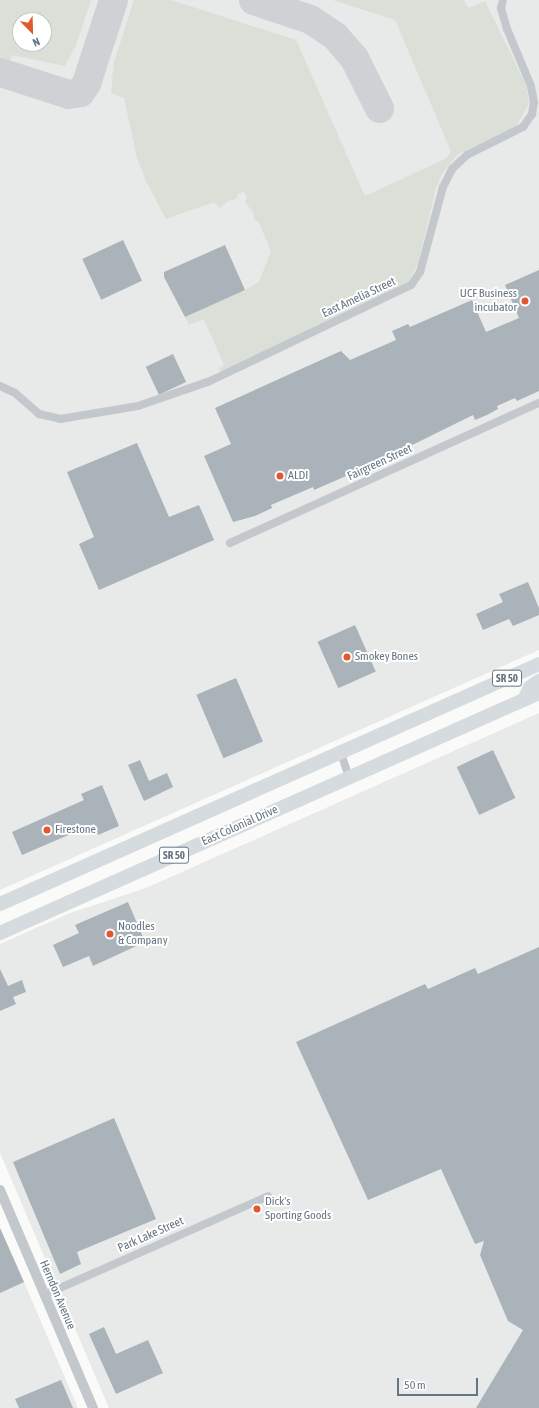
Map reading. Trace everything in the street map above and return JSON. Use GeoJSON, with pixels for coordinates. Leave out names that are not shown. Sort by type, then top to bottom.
{"type":"FeatureCollection","features":[{"type":"Feature","properties":{"kind":"highway","name":"SR 50"},"geometry":{"type":"LineString","coordinates":[[0,904],[539,664]]}},
{"type":"Feature","properties":{"kind":"highway"},"geometry":{"type":"LineString","coordinates":[[524,700],[530,687],[539,681]]}},
{"type":"Feature","properties":{"kind":"highway","name":"East Colonial Drive"},"geometry":{"type":"LineString","coordinates":[[0,933],[539,693]]}},
{"type":"Feature","properties":{"kind":"street","name":"East Amelia Street"},"geometry":{"type":"LineString","coordinates":[[0,386],[15,393],[39,414],[60,419],[138,406],[210,381],[397,294],[411,285],[420,272],[443,187],[452,169],[468,154],[524,128],[532,114],[534,102],[531,86],[507,29],[501,8],[502,0]]}},
{"type":"Feature","properties":{"kind":"street","name":"Fairgreen Street"},"geometry":{"type":"LineString","coordinates":[[230,543],[539,403]]}},
{"type":"Feature","properties":{"kind":"street"},"geometry":{"type":"LineString","coordinates":[[341,753],[349,777]]}},
{"type":"Feature","properties":{"kind":"street","name":"Herndon Avenue"},"geometry":{"type":"LineString","coordinates":[[0,1190],[93,1408]]}},
{"type":"Feature","properties":{"kind":"street","name":"Park Lake Street"},"geometry":{"type":"LineString","coordinates":[[44,1296],[268,1196]]}},
{"type":"Feature","properties":{"kind":"shaded area"},"geometry":{"type":"Polygon","coordinates":[[[0,0],[539,0],[539,650],[0,890],[0,0]]]}},
{"type":"Feature","properties":{"kind":"shaded area"},"geometry":{"type":"Polygon","coordinates":[[[0,0],[91,0],[76,45],[65,66],[12,55],[9,64],[0,61],[0,0]]]}},
{"type":"Feature","properties":{"kind":"shaded area"},"geometry":{"type":"Polygon","coordinates":[[[134,0],[171,0],[296,40],[365,196],[447,158],[451,151],[395,20],[333,0],[464,0],[468,8],[485,1],[526,85],[529,103],[515,129],[458,154],[442,174],[436,188],[418,263],[406,286],[221,372],[219,368],[224,365],[204,319],[189,325],[185,317],[242,291],[246,293],[245,290],[259,282],[271,251],[259,223],[254,219],[253,212],[245,202],[247,198],[244,192],[239,193],[236,199],[228,201],[220,208],[214,202],[166,219],[146,181],[137,158],[124,98],[111,93],[114,62],[134,0]]]}},
{"type":"Feature","properties":{"kind":"shaded area"},"geometry":{"type":"Polygon","coordinates":[[[539,713],[539,1408],[109,1408],[0,1153],[0,944],[70,913],[146,888],[539,713]]]}},
{"type":"Feature","properties":{"kind":"shaded area"},"geometry":{"type":"Polygon","coordinates":[[[0,1228],[24,1282],[78,1408],[0,1408],[0,1228]]]}},
{"type":"Feature","properties":{"kind":"building"},"geometry":{"type":"Polygon","coordinates":[[[123,240],[142,281],[101,300],[82,259],[123,240]]]}},
{"type":"Feature","properties":{"kind":"building"},"geometry":{"type":"Polygon","coordinates":[[[225,245],[245,290],[185,317],[164,277],[164,272],[225,245]]]}},
{"type":"Feature","properties":{"kind":"building"},"geometry":{"type":"Polygon","coordinates":[[[539,270],[539,391],[517,401],[515,398],[497,406],[498,409],[475,420],[473,415],[398,452],[345,473],[346,476],[314,490],[313,487],[271,505],[272,508],[255,516],[233,522],[204,456],[231,444],[215,408],[341,351],[350,360],[396,340],[392,331],[408,324],[410,327],[472,300],[486,332],[519,318],[505,285],[539,270]]]}},
{"type":"Feature","properties":{"kind":"building"},"geometry":{"type":"Polygon","coordinates":[[[173,354],[186,382],[159,395],[146,367],[173,354]]]}},
{"type":"Feature","properties":{"kind":"building"},"geometry":{"type":"Polygon","coordinates":[[[137,443],[169,517],[199,505],[214,540],[99,590],[79,544],[94,537],[67,472],[137,443]]]}},
{"type":"Feature","properties":{"kind":"building"},"geometry":{"type":"Polygon","coordinates":[[[528,582],[539,608],[539,615],[513,626],[509,619],[483,630],[476,614],[503,602],[499,594],[528,582]]]}},
{"type":"Feature","properties":{"kind":"building","name":"Smokey Bones"},"geometry":{"type":"Polygon","coordinates":[[[355,625],[376,672],[338,688],[318,642],[355,625]]]}},
{"type":"Feature","properties":{"kind":"building"},"geometry":{"type":"Polygon","coordinates":[[[236,678],[263,742],[223,758],[196,695],[236,678]]]}},
{"type":"Feature","properties":{"kind":"building"},"geometry":{"type":"Polygon","coordinates":[[[493,750],[515,798],[479,815],[457,767],[493,750]]]}},
{"type":"Feature","properties":{"kind":"building"},"geometry":{"type":"Polygon","coordinates":[[[140,760],[149,781],[167,773],[173,787],[144,801],[128,765],[140,760]]]}},
{"type":"Feature","properties":{"kind":"building"},"geometry":{"type":"Polygon","coordinates":[[[102,785],[119,826],[98,835],[94,824],[22,855],[12,832],[84,800],[81,794],[102,785]]]}},
{"type":"Feature","properties":{"kind":"building","name":"Noodles & Company"},"geometry":{"type":"Polygon","coordinates":[[[128,902],[145,942],[93,966],[89,956],[63,967],[53,945],[79,933],[75,925],[128,902]]]}},
{"type":"Feature","properties":{"kind":"building"},"geometry":{"type":"Polygon","coordinates":[[[539,947],[539,1408],[476,1408],[523,1330],[508,1321],[480,1255],[484,1241],[475,1244],[441,1169],[368,1200],[296,1042],[425,984],[428,989],[475,968],[478,974],[539,947]]]}},
{"type":"Feature","properties":{"kind":"building"},"geometry":{"type":"Polygon","coordinates":[[[0,969],[8,986],[22,980],[26,992],[13,997],[16,1004],[0,1011],[0,969]]]}},
{"type":"Feature","properties":{"kind":"building"},"geometry":{"type":"Polygon","coordinates":[[[114,1118],[156,1219],[77,1252],[81,1264],[60,1274],[13,1162],[114,1118]]]}},
{"type":"Feature","properties":{"kind":"building"},"geometry":{"type":"Polygon","coordinates":[[[0,1228],[24,1282],[0,1293],[0,1228]]]}},
{"type":"Feature","properties":{"kind":"building"},"geometry":{"type":"Polygon","coordinates":[[[104,1327],[116,1354],[148,1340],[163,1373],[116,1394],[89,1334],[104,1327]]]}},
{"type":"Feature","properties":{"kind":"building"},"geometry":{"type":"Polygon","coordinates":[[[61,1380],[73,1408],[19,1408],[15,1399],[61,1380]]]}},
{"type":"Feature","properties":{"kind":"taxiway"},"geometry":{"type":"LineString","coordinates":[[0,72],[68,94],[80,92],[86,83],[113,0]]}},
{"type":"Feature","properties":{"kind":"taxiway"},"geometry":{"type":"LineString","coordinates":[[253,0],[310,19],[335,36],[354,58],[379,108]]}},
{"type":"Feature","properties":{"kind":"place","name":"UCF Business incubator"},"geometry":{"type":"Point","coordinates":[525,301]}},
{"type":"Feature","properties":{"kind":"place","name":"ALDI"},"geometry":{"type":"Point","coordinates":[280,476]}},
{"type":"Feature","properties":{"kind":"place","name":"Smokey Bones"},"geometry":{"type":"Point","coordinates":[347,657]}},
{"type":"Feature","properties":{"kind":"place","name":"Firestone"},"geometry":{"type":"Point","coordinates":[47,830]}},
{"type":"Feature","properties":{"kind":"place","name":"Noodles & Company"},"geometry":{"type":"Point","coordinates":[110,934]}},
{"type":"Feature","properties":{"kind":"place","name":"Dick's Sporting Goods"},"geometry":{"type":"Point","coordinates":[257,1209]}}]}
